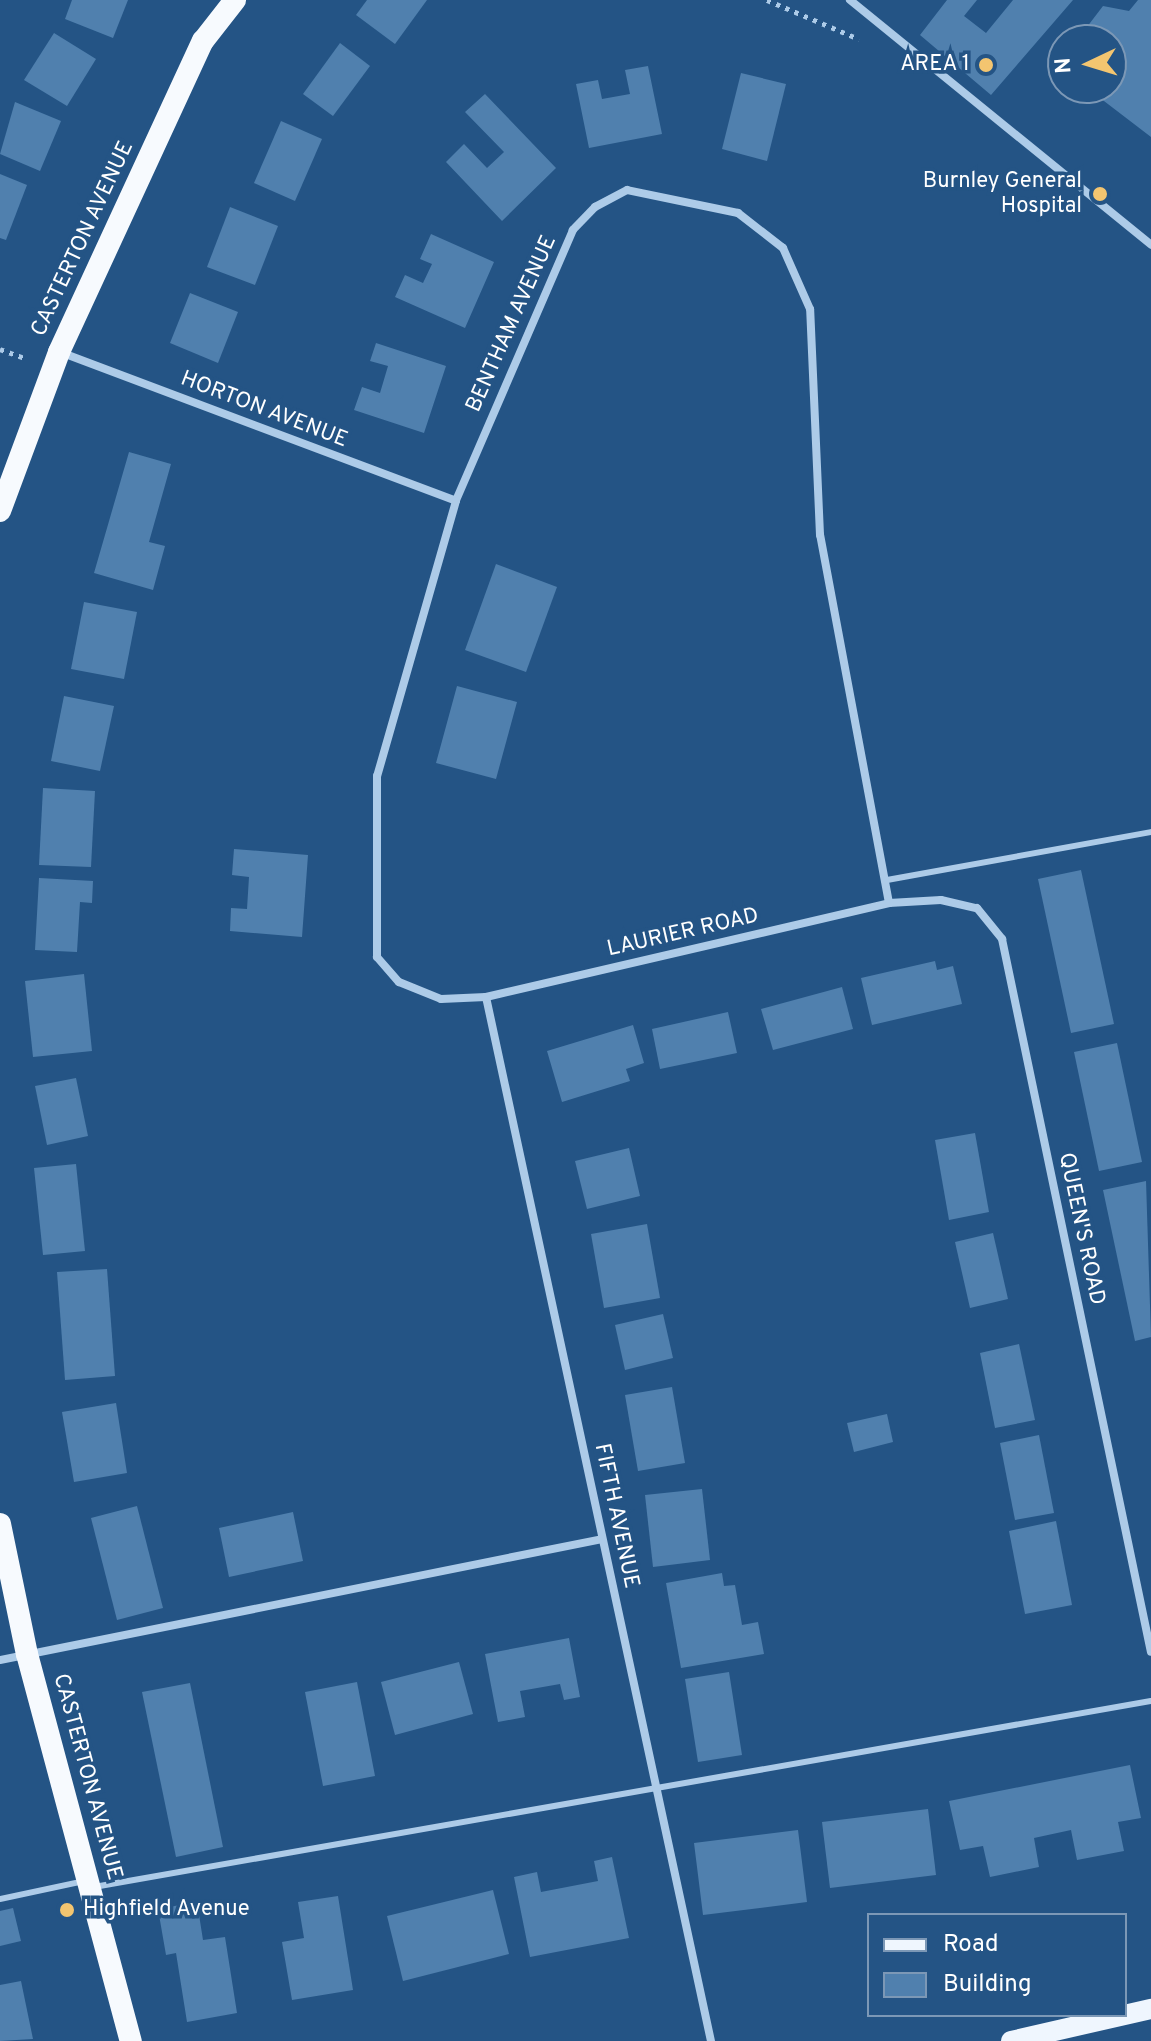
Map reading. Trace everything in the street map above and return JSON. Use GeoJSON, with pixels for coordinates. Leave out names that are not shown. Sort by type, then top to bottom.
{"type":"FeatureCollection","features":[{"type":"Feature","properties":{"kind":"highway","name":"CASTERTON AVENUE"},"geometry":{"type":"LineString","coordinates":[[0,511],[59,352],[203,41],[235,0]]}},
{"type":"Feature","properties":{"kind":"highway","name":"CASTERTON AVENUE"},"geometry":{"type":"LineString","coordinates":[[0,1524],[27,1654],[131,2041]]}},
{"type":"Feature","properties":{"kind":"main road"},"geometry":{"type":"LineString","coordinates":[[1127,2014],[1151,2009]]}},
{"type":"Feature","properties":{"kind":"main road"},"geometry":{"type":"LineString","coordinates":[[1011,2041],[1116,2017]]}},
{"type":"Feature","properties":{"kind":"street"},"geometry":{"type":"LineString","coordinates":[[850,0],[1151,245]]}},
{"type":"Feature","properties":{"kind":"street","name":"BENTHAM AVENUE"},"geometry":{"type":"LineString","coordinates":[[486,997],[441,999],[399,982],[377,957],[373,932],[377,776],[456,501],[573,230],[595,207],[627,190],[678,196],[738,213],[783,248],[810,309],[820,535],[889,903]]}},
{"type":"Feature","properties":{"kind":"street","name":"HORTON AVENUE"},"geometry":{"type":"LineString","coordinates":[[59,352],[456,501]]}},
{"type":"Feature","properties":{"kind":"street","name":"QUEEN'S ROAD"},"geometry":{"type":"LineString","coordinates":[[889,903],[941,900],[977,908],[1002,939],[1151,1652]]}},
{"type":"Feature","properties":{"kind":"street","name":"LAURIER ROAD"},"geometry":{"type":"LineString","coordinates":[[486,997],[889,903]]}},
{"type":"Feature","properties":{"kind":"street","name":"FIFTH AVENUE"},"geometry":{"type":"LineString","coordinates":[[486,997],[653,1787],[711,2041]]}},
{"type":"Feature","properties":{"kind":"street"},"geometry":{"type":"LineString","coordinates":[[0,1660],[602,1539]]}},
{"type":"Feature","properties":{"kind":"lane"},"geometry":{"type":"LineString","coordinates":[[887,880],[1151,832]]}},
{"type":"Feature","properties":{"kind":"lane"},"geometry":{"type":"LineString","coordinates":[[0,1899],[1151,1701]]}},
{"type":"Feature","properties":{"kind":"path"},"geometry":{"type":"LineString","coordinates":[[767,0],[869,43]]}},
{"type":"Feature","properties":{"kind":"building"},"geometry":{"type":"Polygon","coordinates":[[[72,0],[128,0],[113,38],[65,19],[72,0]]]}},
{"type":"Feature","properties":{"kind":"building"},"geometry":{"type":"Polygon","coordinates":[[[367,0],[427,0],[395,44],[356,15],[367,0]]]}},
{"type":"Feature","properties":{"kind":"building","name":"AREA 1"},"geometry":{"type":"Polygon","coordinates":[[[947,0],[977,0],[964,16],[986,33],[1013,0],[1073,0],[1052,24],[1047,24],[1047,30],[991,95],[920,35],[947,0]]]}},
{"type":"Feature","properties":{"kind":"building"},"geometry":{"type":"Polygon","coordinates":[[[1138,0],[1151,0],[1151,137],[1108,104],[1127,104],[1127,24],[1089,24],[1103,6],[1129,11],[1138,0]]]}},
{"type":"Feature","properties":{"kind":"building"},"geometry":{"type":"Polygon","coordinates":[[[54,33],[96,59],[67,106],[24,80],[54,33]]]}},
{"type":"Feature","properties":{"kind":"building"},"geometry":{"type":"Polygon","coordinates":[[[340,43],[370,66],[333,116],[303,94],[340,43]]]}},
{"type":"Feature","properties":{"kind":"building"},"geometry":{"type":"Polygon","coordinates":[[[648,66],[662,134],[589,148],[576,84],[598,80],[602,99],[630,94],[625,70],[648,66]]]}},
{"type":"Feature","properties":{"kind":"building"},"geometry":{"type":"Polygon","coordinates":[[[741,73],[786,84],[767,161],[722,149],[741,73]]]}},
{"type":"Feature","properties":{"kind":"building"},"geometry":{"type":"Polygon","coordinates":[[[485,94],[556,168],[502,221],[446,162],[464,144],[487,168],[504,152],[465,112],[485,94]]]}},
{"type":"Feature","properties":{"kind":"building"},"geometry":{"type":"Polygon","coordinates":[[[15,102],[61,121],[40,171],[0,154],[15,102]]]}},
{"type":"Feature","properties":{"kind":"building"},"geometry":{"type":"Polygon","coordinates":[[[281,121],[322,139],[295,201],[254,183],[281,121]]]}},
{"type":"Feature","properties":{"kind":"building"},"geometry":{"type":"Polygon","coordinates":[[[0,174],[27,185],[6,240],[0,238],[0,174]]]}},
{"type":"Feature","properties":{"kind":"building"},"geometry":{"type":"Polygon","coordinates":[[[230,207],[278,226],[255,285],[207,267],[230,207]]]}},
{"type":"Feature","properties":{"kind":"building"},"geometry":{"type":"Polygon","coordinates":[[[431,234],[494,262],[465,328],[395,297],[405,275],[423,283],[432,264],[420,259],[431,234]]]}},
{"type":"Feature","properties":{"kind":"building"},"geometry":{"type":"Polygon","coordinates":[[[190,293],[238,312],[218,363],[170,343],[190,293]]]}},
{"type":"Feature","properties":{"kind":"building"},"geometry":{"type":"Polygon","coordinates":[[[376,343],[446,366],[424,433],[354,410],[362,387],[380,393],[388,366],[370,361],[376,343]]]}},
{"type":"Feature","properties":{"kind":"building"},"geometry":{"type":"Polygon","coordinates":[[[129,452],[171,464],[149,542],[165,546],[153,590],[94,573],[129,452]]]}},
{"type":"Feature","properties":{"kind":"building"},"geometry":{"type":"Polygon","coordinates":[[[496,564],[557,587],[526,672],[465,650],[496,564]]]}},
{"type":"Feature","properties":{"kind":"building"},"geometry":{"type":"Polygon","coordinates":[[[84,602],[137,612],[124,679],[71,669],[84,602]]]}},
{"type":"Feature","properties":{"kind":"building"},"geometry":{"type":"Polygon","coordinates":[[[457,686],[517,702],[496,779],[436,763],[457,686]]]}},
{"type":"Feature","properties":{"kind":"building"},"geometry":{"type":"Polygon","coordinates":[[[64,696],[114,706],[100,771],[51,761],[64,696]]]}},
{"type":"Feature","properties":{"kind":"building"},"geometry":{"type":"Polygon","coordinates":[[[43,788],[95,791],[91,867],[39,865],[43,788]]]}},
{"type":"Feature","properties":{"kind":"building"},"geometry":{"type":"Polygon","coordinates":[[[234,849],[308,855],[302,937],[230,931],[231,908],[247,909],[249,877],[232,875],[234,849]]]}},
{"type":"Feature","properties":{"kind":"building"},"geometry":{"type":"Polygon","coordinates":[[[1081,870],[1114,1024],[1071,1033],[1038,879],[1081,870]]]}},
{"type":"Feature","properties":{"kind":"building"},"geometry":{"type":"Polygon","coordinates":[[[39,878],[93,881],[92,903],[80,902],[77,952],[35,950],[39,878]]]}},
{"type":"Feature","properties":{"kind":"building"},"geometry":{"type":"Polygon","coordinates":[[[935,961],[937,970],[953,966],[962,1004],[872,1025],[861,978],[935,961]]]}},
{"type":"Feature","properties":{"kind":"building"},"geometry":{"type":"Polygon","coordinates":[[[84,974],[92,1051],[33,1057],[25,981],[84,974]]]}},
{"type":"Feature","properties":{"kind":"building"},"geometry":{"type":"Polygon","coordinates":[[[842,987],[853,1029],[773,1050],[761,1009],[842,987]]]}},
{"type":"Feature","properties":{"kind":"building"},"geometry":{"type":"Polygon","coordinates":[[[728,1012],[737,1053],[660,1069],[652,1029],[728,1012]]]}},
{"type":"Feature","properties":{"kind":"building"},"geometry":{"type":"Polygon","coordinates":[[[633,1025],[644,1063],[626,1069],[630,1081],[562,1102],[547,1051],[633,1025]]]}},
{"type":"Feature","properties":{"kind":"building"},"geometry":{"type":"Polygon","coordinates":[[[1117,1043],[1142,1162],[1099,1171],[1074,1052],[1117,1043]]]}},
{"type":"Feature","properties":{"kind":"building"},"geometry":{"type":"Polygon","coordinates":[[[76,1078],[88,1136],[47,1145],[35,1086],[76,1078]]]}},
{"type":"Feature","properties":{"kind":"building"},"geometry":{"type":"Polygon","coordinates":[[[975,1133],[989,1212],[949,1220],[935,1140],[975,1133]]]}},
{"type":"Feature","properties":{"kind":"building"},"geometry":{"type":"Polygon","coordinates":[[[629,1148],[640,1196],[587,1209],[575,1161],[629,1148]]]}},
{"type":"Feature","properties":{"kind":"building"},"geometry":{"type":"Polygon","coordinates":[[[76,1164],[85,1251],[43,1255],[34,1168],[76,1164]]]}},
{"type":"Feature","properties":{"kind":"building"},"geometry":{"type":"Polygon","coordinates":[[[1146,1181],[1151,1337],[1135,1341],[1103,1190],[1146,1181]]]}},
{"type":"Feature","properties":{"kind":"building"},"geometry":{"type":"Polygon","coordinates":[[[647,1224],[660,1298],[604,1308],[591,1234],[647,1224]]]}},
{"type":"Feature","properties":{"kind":"building"},"geometry":{"type":"Polygon","coordinates":[[[993,1233],[1008,1299],[970,1308],[955,1242],[993,1233]]]}},
{"type":"Feature","properties":{"kind":"building"},"geometry":{"type":"Polygon","coordinates":[[[107,1269],[115,1376],[65,1380],[57,1272],[107,1269]]]}},
{"type":"Feature","properties":{"kind":"building"},"geometry":{"type":"Polygon","coordinates":[[[663,1314],[673,1358],[625,1370],[615,1325],[663,1314]]]}},
{"type":"Feature","properties":{"kind":"building"},"geometry":{"type":"Polygon","coordinates":[[[1019,1344],[1035,1420],[995,1428],[980,1353],[1019,1344]]]}},
{"type":"Feature","properties":{"kind":"building"},"geometry":{"type":"Polygon","coordinates":[[[672,1387],[685,1463],[638,1471],[625,1395],[672,1387]]]}},
{"type":"Feature","properties":{"kind":"building"},"geometry":{"type":"Polygon","coordinates":[[[116,1403],[127,1473],[74,1482],[62,1412],[116,1403]]]}},
{"type":"Feature","properties":{"kind":"building"},"geometry":{"type":"Polygon","coordinates":[[[887,1414],[893,1442],[854,1452],[847,1423],[887,1414]]]}},
{"type":"Feature","properties":{"kind":"building"},"geometry":{"type":"Polygon","coordinates":[[[1039,1435],[1054,1513],[1015,1520],[1000,1443],[1039,1435]]]}},
{"type":"Feature","properties":{"kind":"building"},"geometry":{"type":"Polygon","coordinates":[[[702,1489],[710,1560],[653,1567],[645,1495],[702,1489]]]}},
{"type":"Feature","properties":{"kind":"building"},"geometry":{"type":"Polygon","coordinates":[[[137,1506],[163,1608],[117,1620],[91,1518],[137,1506]]]}},
{"type":"Feature","properties":{"kind":"building"},"geometry":{"type":"Polygon","coordinates":[[[293,1512],[303,1561],[229,1577],[219,1528],[293,1512]]]}},
{"type":"Feature","properties":{"kind":"building"},"geometry":{"type":"Polygon","coordinates":[[[1056,1521],[1072,1605],[1025,1614],[1009,1531],[1056,1521]]]}},
{"type":"Feature","properties":{"kind":"building"},"geometry":{"type":"Polygon","coordinates":[[[722,1573],[724,1586],[735,1585],[742,1625],[758,1622],[764,1654],[681,1668],[666,1583],[722,1573]]]}},
{"type":"Feature","properties":{"kind":"building"},"geometry":{"type":"Polygon","coordinates":[[[569,1638],[580,1697],[564,1700],[560,1684],[520,1691],[525,1717],[498,1722],[485,1654],[569,1638]]]}},
{"type":"Feature","properties":{"kind":"building"},"geometry":{"type":"Polygon","coordinates":[[[459,1662],[473,1714],[395,1735],[381,1682],[459,1662]]]}},
{"type":"Feature","properties":{"kind":"building"},"geometry":{"type":"Polygon","coordinates":[[[729,1672],[742,1755],[698,1762],[685,1679],[729,1672]]]}},
{"type":"Feature","properties":{"kind":"building"},"geometry":{"type":"Polygon","coordinates":[[[357,1682],[375,1776],[323,1786],[305,1692],[357,1682]]]}},
{"type":"Feature","properties":{"kind":"building"},"geometry":{"type":"Polygon","coordinates":[[[190,1683],[223,1847],[176,1857],[142,1692],[190,1683]]]}},
{"type":"Feature","properties":{"kind":"building"},"geometry":{"type":"Polygon","coordinates":[[[1130,1765],[1141,1818],[1118,1822],[1124,1851],[1077,1860],[1071,1830],[1034,1838],[1039,1867],[990,1877],[983,1846],[960,1850],[949,1801],[1130,1765]]]}},
{"type":"Feature","properties":{"kind":"building"},"geometry":{"type":"Polygon","coordinates":[[[928,1809],[936,1875],[830,1888],[822,1822],[928,1809]]]}},
{"type":"Feature","properties":{"kind":"building"},"geometry":{"type":"Polygon","coordinates":[[[798,1830],[807,1902],[703,1915],[694,1843],[798,1830]]]}},
{"type":"Feature","properties":{"kind":"building"},"geometry":{"type":"Polygon","coordinates":[[[612,1857],[629,1938],[530,1957],[514,1877],[537,1872],[541,1892],[598,1881],[594,1861],[612,1857]]]}},
{"type":"Feature","properties":{"kind":"building"},"geometry":{"type":"Polygon","coordinates":[[[493,1890],[509,1954],[403,1981],[387,1916],[493,1890]]]}},
{"type":"Feature","properties":{"kind":"building"},"geometry":{"type":"Polygon","coordinates":[[[338,1896],[353,1990],[292,2000],[282,1942],[304,1938],[298,1902],[338,1896]]]}},
{"type":"Feature","properties":{"kind":"building"},"geometry":{"type":"Polygon","coordinates":[[[197,1902],[203,1940],[225,1937],[237,2013],[187,2022],[176,1953],[166,1955],[158,1909],[197,1902]]]}},
{"type":"Feature","properties":{"kind":"building"},"geometry":{"type":"Polygon","coordinates":[[[13,1908],[21,1941],[0,1946],[0,1911],[13,1908]]]}},
{"type":"Feature","properties":{"kind":"building"},"geometry":{"type":"Polygon","coordinates":[[[21,1981],[33,2039],[0,2041],[0,1985],[21,1981]]]}},
{"type":"Feature","properties":{"kind":"place","name":"AREA 1"},"geometry":{"type":"Point","coordinates":[986,65]}},
{"type":"Feature","properties":{"kind":"place","name":"Burnley General Hospital"},"geometry":{"type":"Point","coordinates":[1100,194]}},
{"type":"Feature","properties":{"kind":"place","name":"Highfield Avenue"},"geometry":{"type":"Point","coordinates":[67,1910]}}]}
